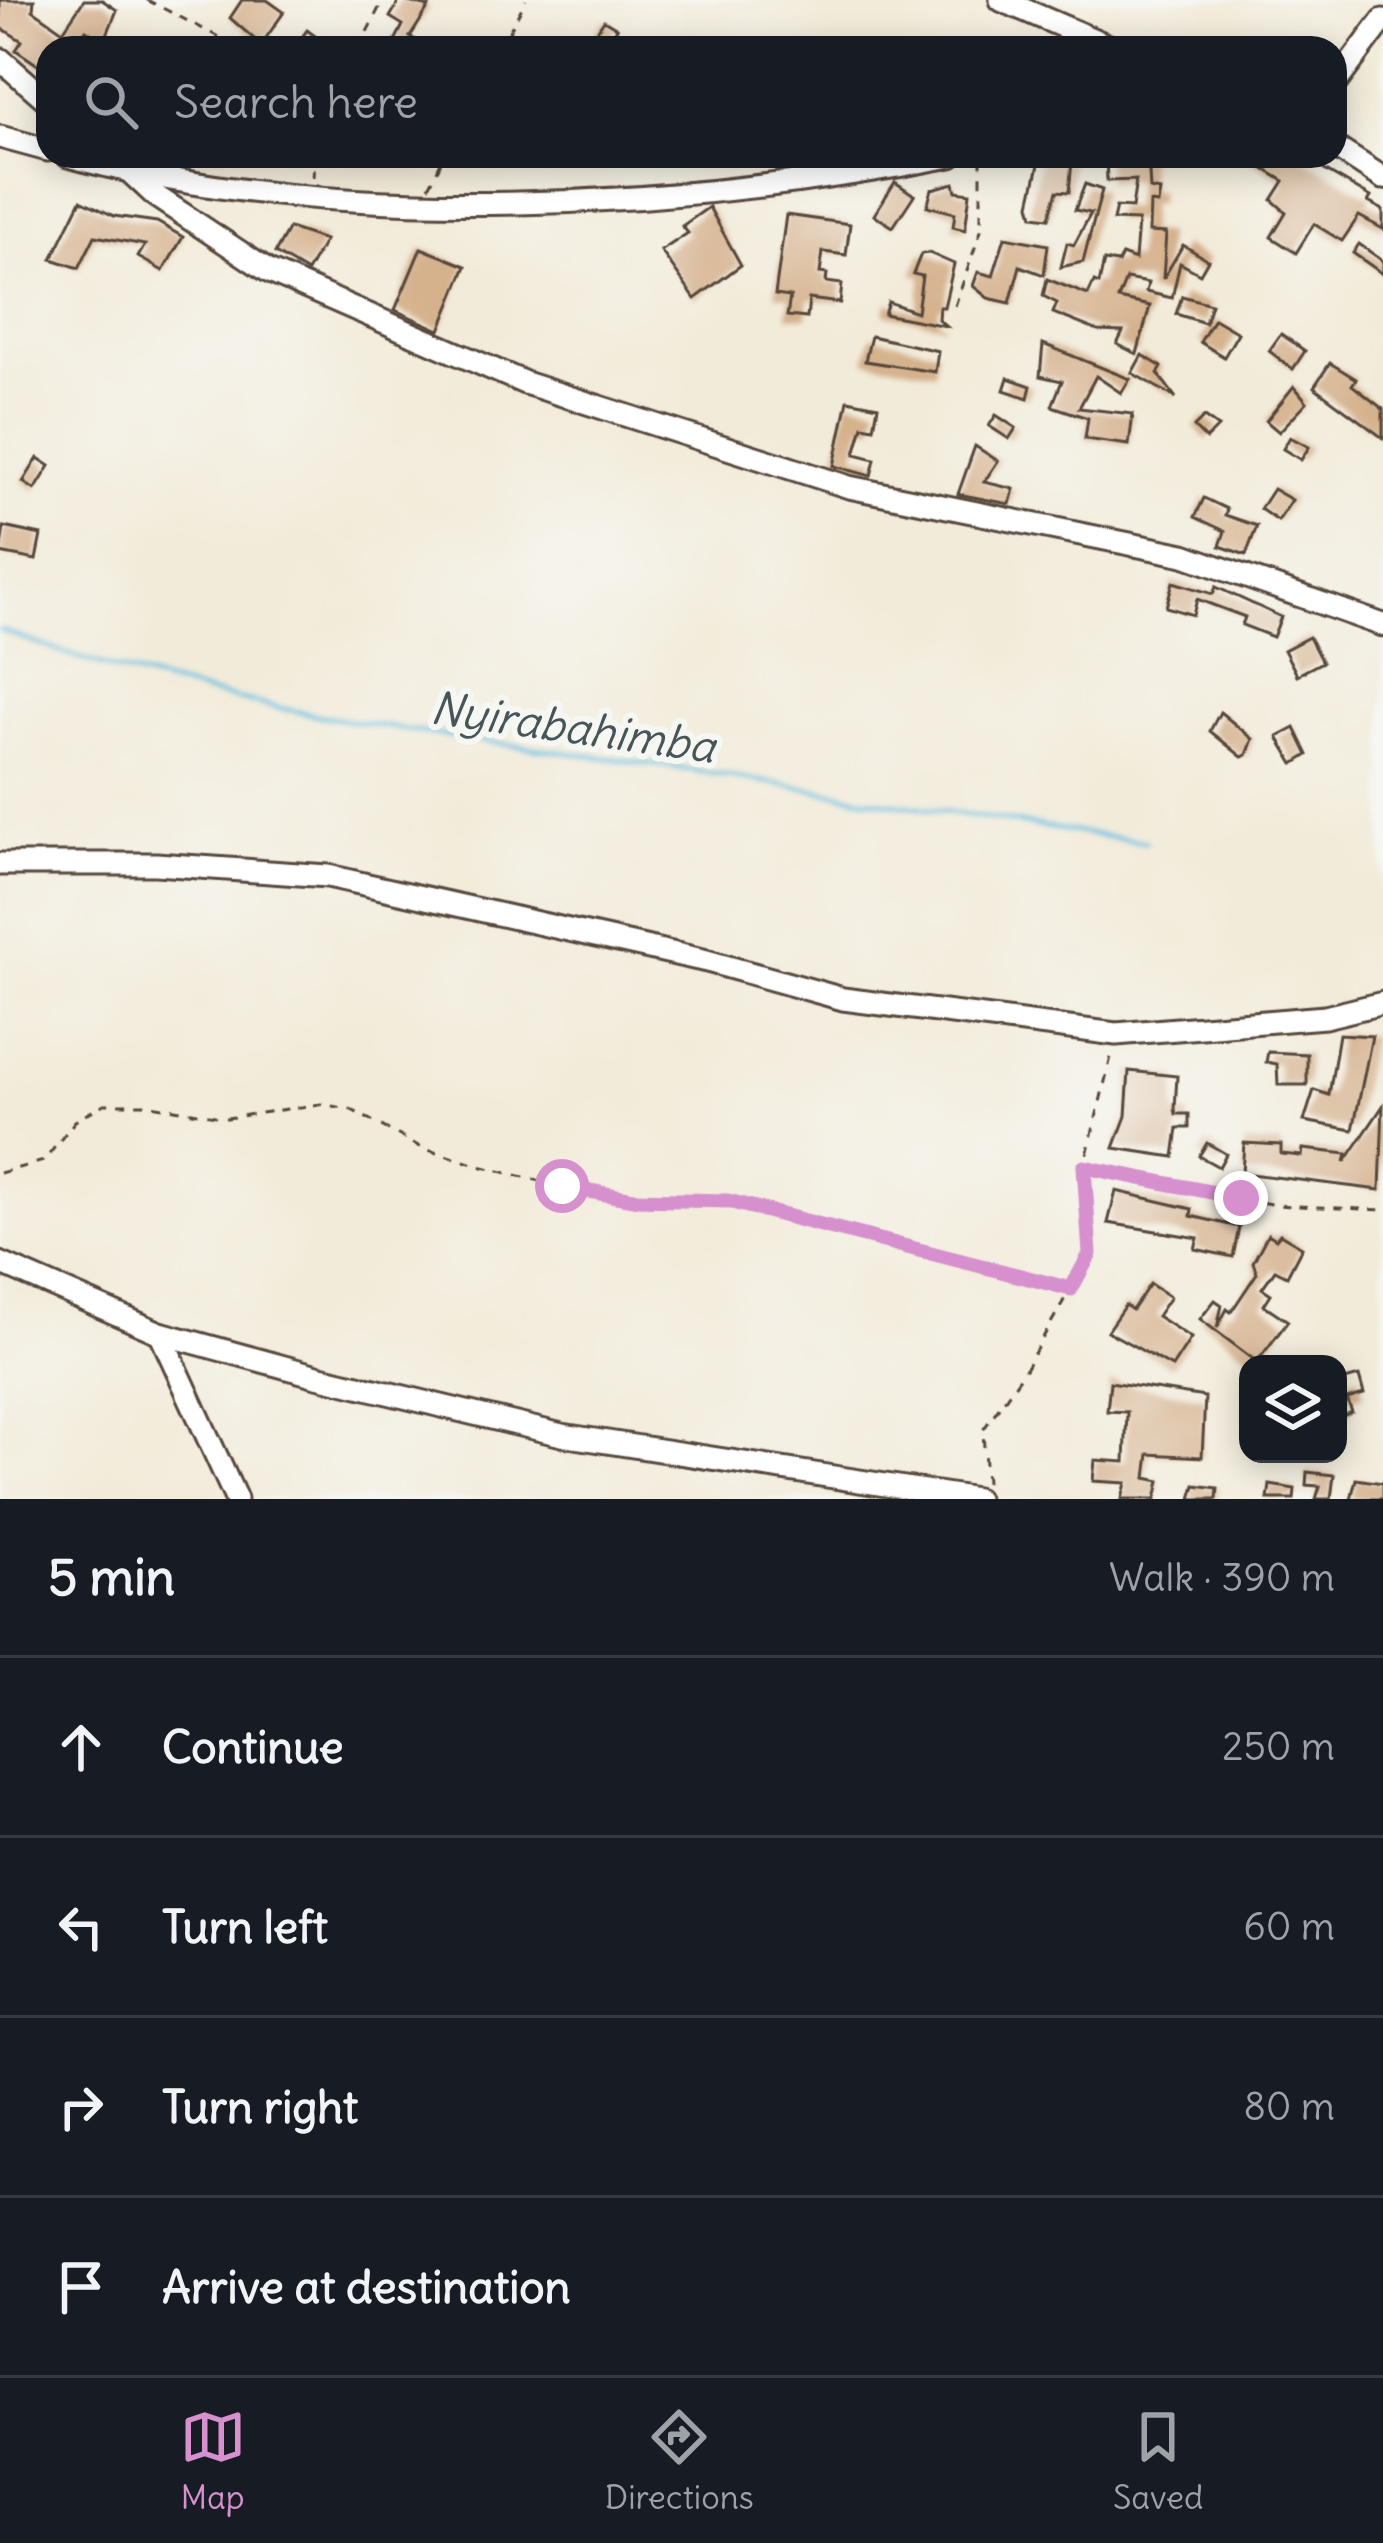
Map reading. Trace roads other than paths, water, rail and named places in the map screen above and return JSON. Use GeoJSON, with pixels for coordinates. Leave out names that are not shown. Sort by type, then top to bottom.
{"type":"FeatureCollection","features":[{"type":"Feature","properties":{"kind":"street"},"geometry":{"type":"LineString","coordinates":[[1001,0],[1085,36]]}},
{"type":"Feature","properties":{"kind":"street"},"geometry":{"type":"LineString","coordinates":[[1347,68],[1383,20]]}},
{"type":"Feature","properties":{"kind":"street"},"geometry":{"type":"LineString","coordinates":[[0,58],[36,90]]}},
{"type":"Feature","properties":{"kind":"street"},"geometry":{"type":"LineString","coordinates":[[0,137],[36,147]]}},
{"type":"Feature","properties":{"kind":"street"},"geometry":{"type":"LineString","coordinates":[[1347,155],[1383,178]]}},
{"type":"Feature","properties":{"kind":"street"},"geometry":{"type":"LineString","coordinates":[[113,168],[313,196],[422,200],[778,187],[884,168]]}},
{"type":"Feature","properties":{"kind":"street"},"geometry":{"type":"LineString","coordinates":[[128,168],[157,197],[268,271],[563,397],[849,487],[1184,555],[1383,625]]}},
{"type":"Feature","properties":{"kind":"street"},"geometry":{"type":"LineString","coordinates":[[0,864],[156,864],[328,876],[706,962],[843,1000],[1116,1034],[1325,1017],[1383,1003]]}},
{"type":"Feature","properties":{"kind":"street"},"geometry":{"type":"LineString","coordinates":[[0,1263],[160,1333],[562,1435],[976,1499]]}},
{"type":"Feature","properties":{"kind":"street"},"geometry":{"type":"LineString","coordinates":[[160,1333],[236,1499]]}},
{"type":"Feature","properties":{"kind":"waterway","name":"Nyirabahimba"},"geometry":{"type":"LineString","coordinates":[[0,630],[159,681],[321,716],[1146,842]]}}]}
